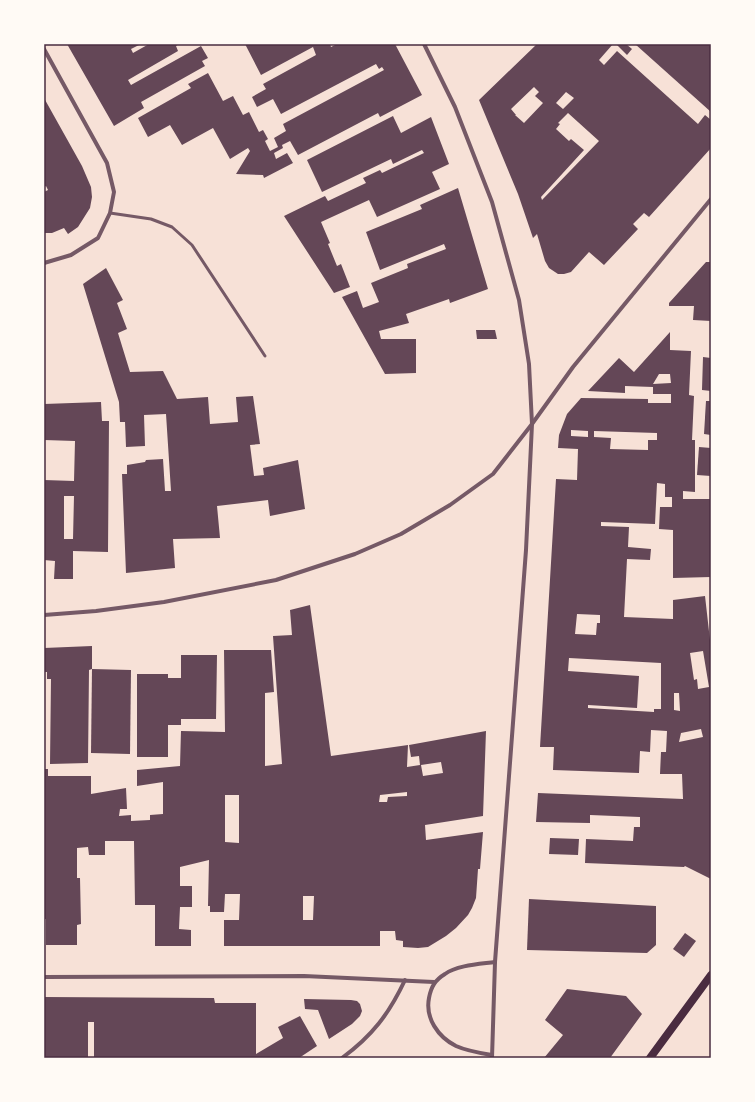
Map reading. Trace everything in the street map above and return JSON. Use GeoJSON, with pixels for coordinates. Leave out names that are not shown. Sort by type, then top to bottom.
{"type":"FeatureCollection","features":[{"type":"Feature","properties":{"kind":"main road"},"geometry":{"type":"LineString","coordinates":[[650,1058],[711,975]]}},
{"type":"Feature","properties":{"kind":"street"},"geometry":{"type":"LineString","coordinates":[[424,44],[455,107],[492,202],[519,300],[530,364],[532,424],[526,550],[495,962],[492,1056],[456,1046],[445,1038],[436,1029],[430,1018],[427,1006],[434,982],[445,973],[458,968],[495,962]]}},
{"type":"Feature","properties":{"kind":"street"},"geometry":{"type":"LineString","coordinates":[[44,49],[107,163],[114,192],[110,214],[98,238],[71,255],[44,263]]}},
{"type":"Feature","properties":{"kind":"street"},"geometry":{"type":"LineString","coordinates":[[44,615],[96,612],[164,602],[276,580],[355,554],[401,534],[450,505],[493,474],[532,424],[573,367],[711,199]]}},
{"type":"Feature","properties":{"kind":"street"},"geometry":{"type":"LineString","coordinates":[[44,977],[304,976],[434,982]]}},
{"type":"Feature","properties":{"kind":"street"},"geometry":{"type":"LineString","coordinates":[[342,1058],[358,1046],[379,1024],[397,997],[405,980]]}},
{"type":"Feature","properties":{"kind":"lane"},"geometry":{"type":"LineString","coordinates":[[110,214],[152,219],[172,227],[192,245],[265,356]]}},
{"type":"Feature","properties":{"kind":"building"},"geometry":{"type":"Polygon","coordinates":[[[67,44],[141,44],[131,49],[133,53],[149,44],[179,44],[176,46],[178,51],[128,80],[131,85],[201,46],[208,58],[202,61],[205,66],[141,102],[144,108],[114,126],[67,44]]]}},
{"type":"Feature","properties":{"kind":"building"},"geometry":{"type":"Polygon","coordinates":[[[245,44],[330,44],[331,47],[337,44],[395,44],[422,95],[380,117],[378,113],[298,155],[290,141],[282,145],[283,148],[274,153],[276,159],[287,153],[293,163],[264,178],[263,175],[236,174],[250,151],[248,148],[230,159],[213,128],[182,145],[170,125],[148,137],[138,118],[191,88],[188,84],[208,73],[223,101],[233,96],[243,115],[249,112],[259,132],[263,130],[268,139],[265,141],[270,151],[278,147],[274,138],[286,131],[283,124],[384,70],[382,67],[379,69],[376,64],[281,114],[273,99],[257,107],[252,97],[266,89],[263,84],[316,55],[313,47],[261,75],[245,44]]]}},
{"type":"Feature","properties":{"kind":"building"},"geometry":{"type":"Polygon","coordinates":[[[537,44],[613,44],[599,60],[604,65],[617,51],[698,124],[705,115],[711,120],[711,148],[649,217],[644,213],[633,224],[638,229],[604,265],[589,252],[571,272],[558,274],[549,268],[545,261],[537,234],[533,238],[518,194],[479,100],[537,44]],[[534,87],[511,109],[524,123],[543,103],[535,96],[539,92],[534,87]],[[566,92],[556,103],[563,109],[574,98],[566,92]],[[568,113],[558,123],[560,124],[556,129],[569,141],[571,139],[584,150],[541,197],[542,200],[599,141],[568,113]]]}},
{"type":"Feature","properties":{"kind":"building"},"geometry":{"type":"Polygon","coordinates":[[[616,44],[626,44],[632,49],[627,55],[616,44]]]}},
{"type":"Feature","properties":{"kind":"building"},"geometry":{"type":"Polygon","coordinates":[[[635,44],[711,44],[711,112],[635,44]]]}},
{"type":"Feature","properties":{"kind":"building"},"geometry":{"type":"Polygon","coordinates":[[[44,98],[82,166],[91,187],[92,197],[90,208],[78,227],[68,234],[64,228],[52,233],[44,233],[44,192],[48,190],[46,186],[44,187],[44,98]]]}},
{"type":"Feature","properties":{"kind":"building"},"geometry":{"type":"Polygon","coordinates":[[[393,116],[401,133],[431,117],[449,164],[432,172],[440,189],[377,217],[369,200],[321,222],[330,243],[328,244],[337,266],[341,264],[350,287],[334,293],[284,216],[325,196],[328,201],[366,183],[363,178],[380,170],[382,173],[424,153],[422,150],[393,164],[391,159],[322,192],[307,160],[393,116]]]}},
{"type":"Feature","properties":{"kind":"building"},"geometry":{"type":"Polygon","coordinates":[[[458,188],[488,289],[450,303],[449,299],[406,314],[409,323],[379,331],[381,339],[416,339],[416,373],[385,374],[342,297],[357,291],[363,308],[379,302],[371,283],[408,268],[407,264],[446,249],[444,244],[380,270],[366,232],[422,209],[420,205],[458,188]]]}},
{"type":"Feature","properties":{"kind":"building"},"geometry":{"type":"Polygon","coordinates":[[[706,262],[711,262],[711,321],[693,320],[694,306],[669,306],[669,303],[706,262]]]}},
{"type":"Feature","properties":{"kind":"building"},"geometry":{"type":"Polygon","coordinates":[[[106,268],[123,300],[117,303],[127,329],[118,333],[130,372],[163,371],[177,399],[208,397],[210,424],[238,422],[236,397],[253,396],[260,444],[250,445],[254,476],[264,475],[263,468],[298,460],[305,509],[270,516],[268,500],[217,506],[220,538],[173,539],[175,568],[126,573],[122,474],[127,474],[127,465],[145,462],[146,460],[163,459],[165,491],[171,491],[166,414],[144,415],[145,446],[126,447],[125,422],[120,422],[119,402],[83,284],[106,268]]]}},
{"type":"Feature","properties":{"kind":"building"},"geometry":{"type":"Polygon","coordinates":[[[476,330],[495,330],[497,339],[477,339],[476,330]]]}},
{"type":"Feature","properties":{"kind":"building"},"geometry":{"type":"Polygon","coordinates":[[[670,332],[670,350],[691,351],[689,395],[694,396],[692,440],[695,440],[695,492],[683,491],[683,499],[711,499],[711,577],[673,578],[673,530],[659,529],[660,507],[672,507],[672,497],[665,497],[665,484],[657,483],[655,524],[601,522],[601,526],[629,527],[628,547],[651,549],[650,560],[627,559],[624,617],[673,619],[673,600],[705,596],[711,649],[711,879],[685,866],[585,863],[586,839],[633,841],[634,827],[640,827],[640,817],[590,815],[590,823],[536,822],[538,793],[683,799],[682,774],[660,774],[661,752],[666,752],[667,731],[651,730],[650,752],[640,751],[639,773],[553,770],[554,747],[540,747],[556,479],[577,480],[578,449],[558,448],[559,435],[567,414],[581,398],[648,399],[648,403],[671,403],[671,394],[653,394],[653,387],[625,386],[625,393],[588,391],[619,358],[634,372],[670,332]],[[659,374],[653,384],[671,383],[670,374],[659,374]],[[571,430],[571,436],[588,437],[588,431],[571,430]],[[594,431],[594,437],[611,438],[610,449],[648,450],[648,440],[657,440],[657,433],[594,431]],[[577,614],[575,634],[596,635],[597,623],[600,623],[600,615],[577,614]],[[703,651],[690,653],[694,680],[697,679],[698,689],[709,687],[703,651]],[[569,658],[568,671],[639,676],[637,708],[588,705],[588,708],[654,712],[654,709],[661,709],[661,663],[569,658]],[[674,693],[674,710],[680,711],[679,693],[674,693]],[[701,729],[681,733],[679,742],[703,737],[701,729]]]}},
{"type":"Feature","properties":{"kind":"building"},"geometry":{"type":"Polygon","coordinates":[[[703,357],[711,358],[711,391],[702,390],[703,357]]]}},
{"type":"Feature","properties":{"kind":"building"},"geometry":{"type":"Polygon","coordinates":[[[706,401],[711,401],[711,435],[704,434],[706,401]]]}},
{"type":"Feature","properties":{"kind":"building"},"geometry":{"type":"Polygon","coordinates":[[[101,402],[102,421],[109,421],[108,552],[73,551],[73,579],[54,579],[55,561],[44,560],[44,480],[74,481],[75,441],[44,440],[44,404],[101,402]],[[64,496],[64,539],[73,539],[74,496],[64,496]]]}},
{"type":"Feature","properties":{"kind":"building"},"geometry":{"type":"Polygon","coordinates":[[[699,447],[711,448],[711,476],[697,475],[699,447]]]}},
{"type":"Feature","properties":{"kind":"building"},"geometry":{"type":"Polygon","coordinates":[[[310,605],[331,756],[408,745],[407,767],[420,765],[419,756],[411,757],[409,745],[486,731],[483,816],[425,825],[426,840],[483,832],[476,898],[468,915],[446,936],[428,947],[403,947],[403,941],[396,940],[395,931],[380,931],[380,946],[224,946],[224,920],[239,920],[240,894],[225,894],[224,912],[210,912],[210,906],[208,906],[209,860],[180,867],[180,886],[192,886],[192,907],[180,907],[179,929],[191,930],[191,946],[155,946],[155,905],[135,905],[134,841],[105,841],[105,855],[89,855],[88,847],[77,848],[77,878],[80,878],[81,924],[77,925],[77,945],[46,945],[46,919],[44,919],[44,769],[48,769],[48,776],[91,776],[91,794],[126,788],[127,809],[120,809],[119,816],[131,815],[131,821],[150,820],[150,815],[163,814],[163,782],[137,786],[137,770],[180,766],[181,731],[225,732],[224,650],[271,650],[274,692],[265,693],[265,766],[282,764],[273,636],[292,635],[290,610],[310,605]],[[441,762],[421,765],[423,776],[443,773],[441,762]],[[407,792],[380,795],[379,802],[387,802],[388,797],[407,796],[407,792]],[[225,795],[225,842],[239,843],[239,795],[225,795]],[[303,896],[303,920],[313,920],[314,896],[303,896]]]}},
{"type":"Feature","properties":{"kind":"building"},"geometry":{"type":"Polygon","coordinates":[[[92,646],[92,669],[89,670],[88,763],[50,764],[51,679],[47,679],[47,672],[44,672],[44,648],[92,646]]]}},
{"type":"Feature","properties":{"kind":"building"},"geometry":{"type":"Polygon","coordinates":[[[181,655],[217,655],[216,719],[181,719],[181,725],[168,725],[168,757],[137,757],[137,674],[168,674],[168,678],[181,678],[181,655]]]}},
{"type":"Feature","properties":{"kind":"building"},"geometry":{"type":"Polygon","coordinates":[[[92,669],[131,670],[130,754],[91,753],[92,669]]]}},
{"type":"Feature","properties":{"kind":"building"},"geometry":{"type":"Polygon","coordinates":[[[550,838],[579,839],[578,855],[549,854],[550,838]]]}},
{"type":"Feature","properties":{"kind":"building"},"geometry":{"type":"Polygon","coordinates":[[[529,899],[656,906],[656,945],[647,953],[527,950],[529,899]]]}},
{"type":"Feature","properties":{"kind":"building"},"geometry":{"type":"Polygon","coordinates":[[[685,933],[696,941],[684,957],[673,949],[685,933]]]}},
{"type":"Feature","properties":{"kind":"building"},"geometry":{"type":"Polygon","coordinates":[[[567,989],[626,996],[642,1014],[610,1058],[544,1058],[563,1035],[545,1020],[567,989]]]}},
{"type":"Feature","properties":{"kind":"building"},"geometry":{"type":"Polygon","coordinates":[[[44,997],[214,998],[215,1003],[256,1003],[256,1054],[283,1038],[278,1027],[300,1016],[317,1046],[299,1058],[94,1058],[94,1022],[88,1022],[88,1058],[44,1058],[44,997]]]}},
{"type":"Feature","properties":{"kind":"building"},"geometry":{"type":"Polygon","coordinates":[[[304,999],[357,1001],[360,1004],[362,1011],[360,1016],[352,1024],[329,1039],[318,1010],[305,1009],[304,999]]]}}]}
